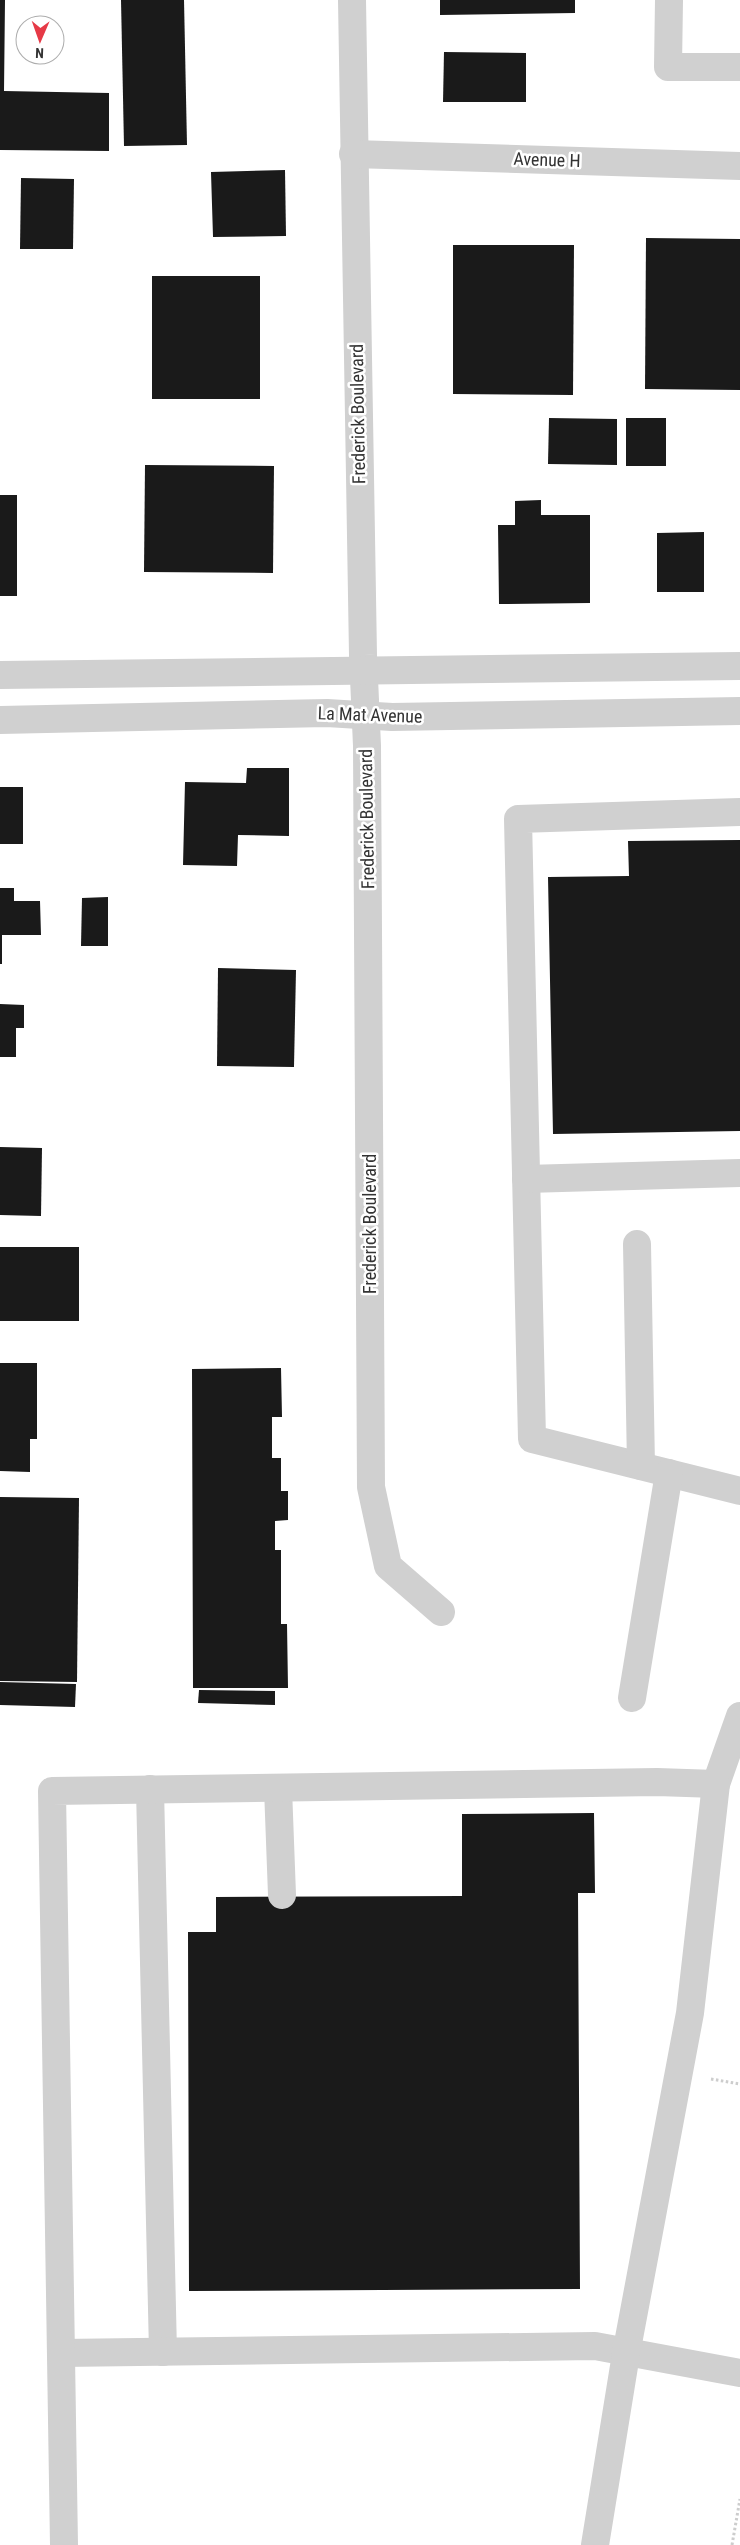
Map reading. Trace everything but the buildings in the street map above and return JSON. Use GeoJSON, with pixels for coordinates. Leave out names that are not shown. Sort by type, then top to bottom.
{"type":"FeatureCollection","features":[{"type":"Feature","properties":{"kind":"street","name":"Frederick Boulevard"},"geometry":{"type":"LineString","coordinates":[[352,0],[371,1171],[371,1487],[388,1566],[441,1612]]}},
{"type":"Feature","properties":{"kind":"street"},"geometry":{"type":"LineString","coordinates":[[669,0],[668,67],[740,67]]}},
{"type":"Feature","properties":{"kind":"street","name":"Avenue H"},"geometry":{"type":"LineString","coordinates":[[353,154],[740,166]]}},
{"type":"Feature","properties":{"kind":"street"},"geometry":{"type":"LineString","coordinates":[[0,675],[740,666]]}},
{"type":"Feature","properties":{"kind":"street","name":"La Mat Avenue"},"geometry":{"type":"LineString","coordinates":[[0,720],[327,713],[392,718],[740,711]]}},
{"type":"Feature","properties":{"kind":"street"},"geometry":{"type":"LineString","coordinates":[[740,812],[518,819],[532,1439],[740,1491]]}},
{"type":"Feature","properties":{"kind":"street"},"geometry":{"type":"LineString","coordinates":[[526,1179],[740,1173]]}},
{"type":"Feature","properties":{"kind":"street"},"geometry":{"type":"LineString","coordinates":[[637,1244],[641,1466]]}},
{"type":"Feature","properties":{"kind":"street"},"geometry":{"type":"LineString","coordinates":[[632,1698],[669,1473]]}},
{"type":"Feature","properties":{"kind":"street"},"geometry":{"type":"LineString","coordinates":[[595,2545],[626,2354],[690,2013],[716,1784],[740,1716]]}},
{"type":"Feature","properties":{"kind":"street"},"geometry":{"type":"LineString","coordinates":[[64,2545],[52,1791],[657,1782],[716,1784]]}},
{"type":"Feature","properties":{"kind":"street"},"geometry":{"type":"LineString","coordinates":[[278,1788],[282,1895]]}},
{"type":"Feature","properties":{"kind":"street"},"geometry":{"type":"LineString","coordinates":[[150,1789],[163,2352]]}},
{"type":"Feature","properties":{"kind":"street"},"geometry":{"type":"LineString","coordinates":[[61,2353],[594,2346],[626,2354],[740,2373]]}},
{"type":"Feature","properties":{"kind":"path"},"geometry":{"type":"LineString","coordinates":[[708,2078],[740,2084]]}},
{"type":"Feature","properties":{"kind":"path"},"geometry":{"type":"LineString","coordinates":[[732,2545],[740,2499]]}}]}
